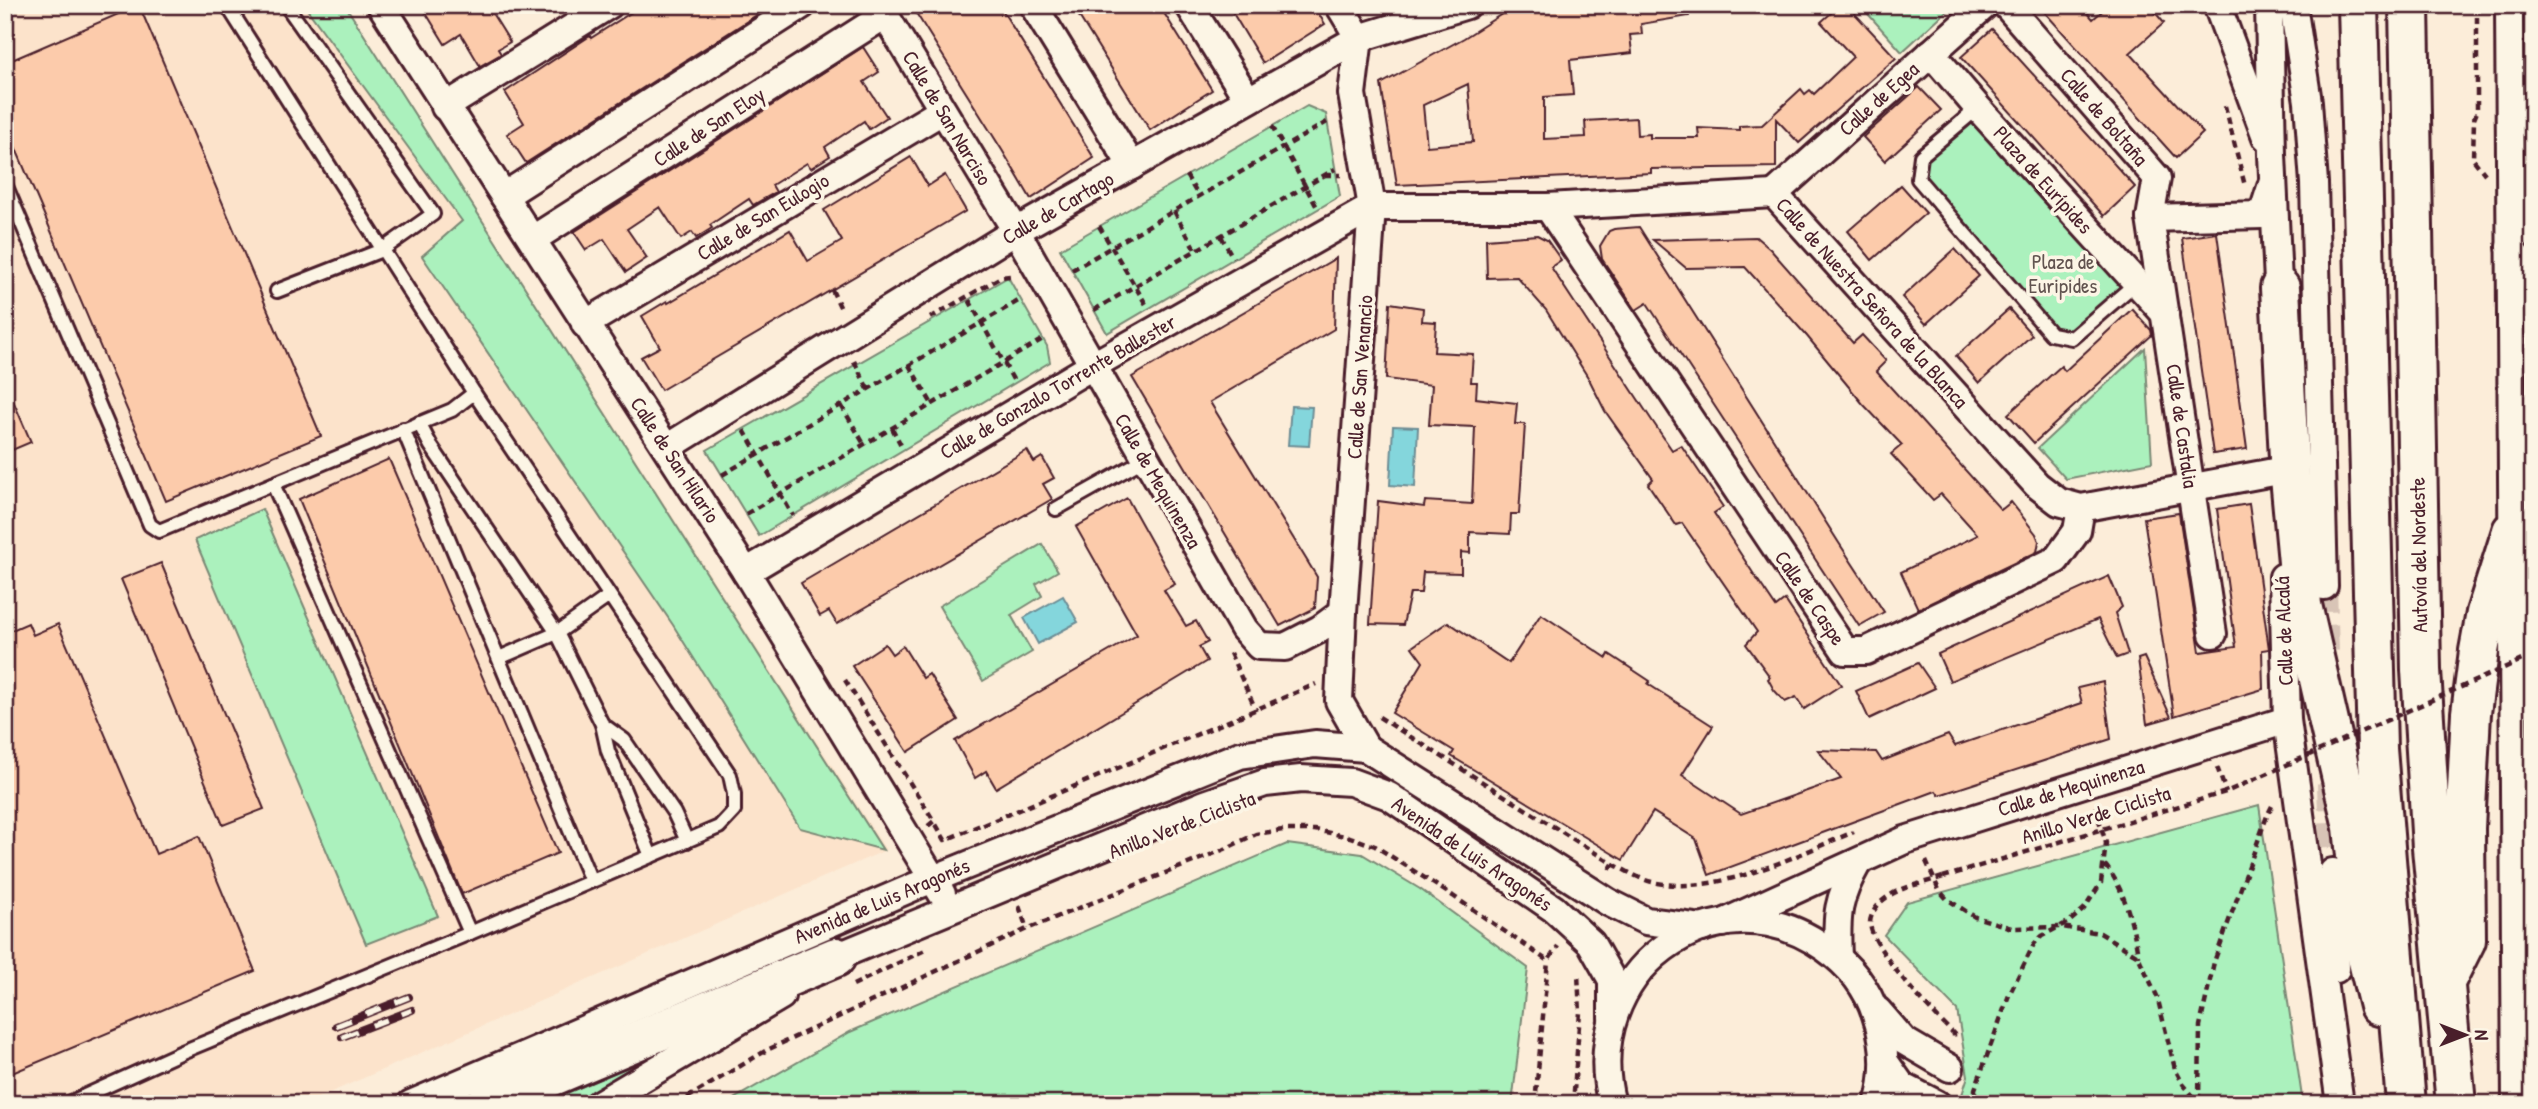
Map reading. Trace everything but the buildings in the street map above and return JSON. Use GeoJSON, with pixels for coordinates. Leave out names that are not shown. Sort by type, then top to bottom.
{"type":"FeatureCollection","features":[{"type":"Feature","properties":{"kind":"highway"},"geometry":{"type":"LineString","coordinates":[[2358,5],[2376,749],[2404,1104]]}},
{"type":"Feature","properties":{"kind":"highway","name":"Autovía del Nordeste"},"geometry":{"type":"LineString","coordinates":[[2409,5],[2421,670],[2432,848],[2456,1104]]}},
{"type":"Feature","properties":{"kind":"highway"},"geometry":{"type":"LineString","coordinates":[[2280,288],[2290,477],[2302,605],[2353,827],[2366,953],[2404,1104]]}},
{"type":"Feature","properties":{"kind":"highway"},"geometry":{"type":"LineString","coordinates":[[2444,985],[2466,940],[2465,828],[2471,713],[2486,614],[2512,531]]}},
{"type":"Feature","properties":{"kind":"highway"},"geometry":{"type":"LineString","coordinates":[[486,1104],[836,957]]}},
{"type":"Feature","properties":{"kind":"street"},"geometry":{"type":"LineString","coordinates":[[445,107],[609,5]]}},
{"type":"Feature","properties":{"kind":"street"},"geometry":{"type":"LineString","coordinates":[[504,196],[802,5]]}},
{"type":"Feature","properties":{"kind":"street"},"geometry":{"type":"LineString","coordinates":[[1033,5],[1132,166]]}},
{"type":"Feature","properties":{"kind":"street"},"geometry":{"type":"LineString","coordinates":[[1189,5],[1248,100]]}},
{"type":"Feature","properties":{"kind":"street"},"geometry":{"type":"LineString","coordinates":[[1339,5],[1359,38]]}},
{"type":"Feature","properties":{"kind":"street","name":"Calle de Cartago"},"geometry":{"type":"LineString","coordinates":[[668,447],[1016,232],[1359,38],[1467,5]]}},
{"type":"Feature","properties":{"kind":"street","name":"Calle de Egea"},"geometry":{"type":"LineString","coordinates":[[1774,194],[1985,5]]}},
{"type":"Feature","properties":{"kind":"street","name":"Calle de Boltaña"},"geometry":{"type":"LineString","coordinates":[[2006,5],[2157,178],[2150,218]]}},
{"type":"Feature","properties":{"kind":"street","name":"Calle de Alcalá"},"geometry":{"type":"LineString","coordinates":[[2217,5],[2273,165]]}},
{"type":"Feature","properties":{"kind":"street","name":"Calle de Alcalá"},"geometry":{"type":"LineString","coordinates":[[2269,5],[2273,165],[2280,288],[2279,471],[2287,720],[2340,1104]]}},
{"type":"Feature","properties":{"kind":"street","name":"Calle de Alcalá"},"geometry":{"type":"LineString","coordinates":[[2293,5],[2308,102],[2314,183],[2324,586]]}},
{"type":"Feature","properties":{"kind":"street"},"geometry":{"type":"LineString","coordinates":[[2509,5],[2516,1104]]}},
{"type":"Feature","properties":{"kind":"street","name":"Calle de San Hilario"},"geometry":{"type":"LineString","coordinates":[[383,6],[445,107],[533,239],[584,324],[668,447],[938,886]]}},
{"type":"Feature","properties":{"kind":"street","name":"Calle de San Narciso"},"geometry":{"type":"LineString","coordinates":[[882,10],[1016,232]]}},
{"type":"Feature","properties":{"kind":"street","name":"Calle de San Eloy"},"geometry":{"type":"LineString","coordinates":[[533,239],[882,10]]}},
{"type":"Feature","properties":{"kind":"street","name":"Calle de San Venancio"},"geometry":{"type":"LineString","coordinates":[[1359,38],[1352,94],[1372,207],[1339,701],[1366,748]]}},
{"type":"Feature","properties":{"kind":"street","name":"Plaza de Eurípides"},"geometry":{"type":"LineString","coordinates":[[1931,53],[2165,314]]}},
{"type":"Feature","properties":{"kind":"street","name":"Calle de San Eulogio"},"geometry":{"type":"LineString","coordinates":[[584,324],[942,111]]}},
{"type":"Feature","properties":{"kind":"street"},"geometry":{"type":"LineString","coordinates":[[2150,218],[2262,215],[2273,165]]}},
{"type":"Feature","properties":{"kind":"street","name":"Calle de Nuestra Señora de la Blanca"},"geometry":{"type":"LineString","coordinates":[[1372,207],[1548,207],[1774,194],[2037,485],[2059,502],[2081,508]]}},
{"type":"Feature","properties":{"kind":"street"},"geometry":{"type":"LineString","coordinates":[[2510,247],[2533,206]]}},
{"type":"Feature","properties":{"kind":"street","name":"Calle de Gonzalo Torrente Ballester"},"geometry":{"type":"LineString","coordinates":[[746,572],[1092,366],[1372,207]]}},
{"type":"Feature","properties":{"kind":"street","name":"Calle de Caspe"},"geometry":{"type":"LineString","coordinates":[[1548,207],[1845,651],[1866,651],[2056,560],[2077,531],[2081,508]]}},
{"type":"Feature","properties":{"kind":"street","name":"Calle de Castalia"},"geometry":{"type":"LineString","coordinates":[[2150,218],[2213,634]]}},
{"type":"Feature","properties":{"kind":"street","name":"Calle de Mequinenza"},"geometry":{"type":"LineString","coordinates":[[1016,232],[1244,629],[1259,646],[1285,648],[1343,612]]}},
{"type":"Feature","properties":{"kind":"street"},"geometry":{"type":"LineString","coordinates":[[2510,247],[2533,279]]}},
{"type":"Feature","properties":{"kind":"street"},"geometry":{"type":"LineString","coordinates":[[2081,508],[2279,471]]}},
{"type":"Feature","properties":{"kind":"street","name":"Calle de Mequinenza"},"geometry":{"type":"LineString","coordinates":[[1612,1017],[1621,997],[1647,962],[1663,948],[1905,840],[2287,720]]}},
{"type":"Feature","properties":{"kind":"street","name":"Avenida de Luis Aragonés"},"geometry":{"type":"LineString","coordinates":[[411,1104],[938,886],[996,852],[1240,755],[1315,744],[1366,748]]}},
{"type":"Feature","properties":{"kind":"street"},"geometry":{"type":"LineString","coordinates":[[1366,748],[1594,893],[1646,921],[1713,926],[1754,922],[1785,927],[1813,939],[1838,957],[1857,979],[1872,1004],[1904,1041],[1950,1068]]}},
{"type":"Feature","properties":{"kind":"street","name":"Avenida de Luis Aragonés"},"geometry":{"type":"LineString","coordinates":[[599,1104],[788,991],[836,957],[973,901],[1015,896],[1205,804],[1265,783],[1301,779],[1351,782],[1389,796],[1554,909],[1591,943],[1612,980],[1612,1017]]}},
{"type":"Feature","properties":{"kind":"street"},"geometry":{"type":"LineString","coordinates":[[1838,957],[1836,917],[1843,888],[1858,862]]}},
{"type":"Feature","properties":{"kind":"street"},"geometry":{"type":"LineString","coordinates":[[2333,872],[2336,971],[2347,1104]]}},
{"type":"Feature","properties":{"kind":"street"},"geometry":{"type":"LineString","coordinates":[[927,920],[938,886],[973,901]]}},
{"type":"Feature","properties":{"kind":"street"},"geometry":{"type":"LineString","coordinates":[[1872,1004],[1882,1032],[1885,1062],[1878,1104]]}},
{"type":"Feature","properties":{"kind":"street"},"geometry":{"type":"LineString","coordinates":[[1611,1103],[1605,1060],[1612,1017]]}},
{"type":"Feature","properties":{"kind":"street"},"geometry":{"type":"LineString","coordinates":[[1885,1062],[1902,1086],[1937,1104]]}},
{"type":"Feature","properties":{"kind":"lane"},"geometry":{"type":"LineString","coordinates":[[277,291],[382,250],[433,214],[286,5]]}},
{"type":"Feature","properties":{"kind":"lane"},"geometry":{"type":"LineString","coordinates":[[66,1104],[182,1052],[719,827],[734,811],[730,775],[474,393],[226,7]]}},
{"type":"Feature","properties":{"kind":"lane","name":"Plaza de Eurípides"},"geometry":{"type":"LineString","coordinates":[[1978,108],[1921,156],[1918,179],[2051,334],[2072,338],[2136,283]]}},
{"type":"Feature","properties":{"kind":"lane"},"geometry":{"type":"LineString","coordinates":[[5,184],[150,525],[159,531],[452,410],[474,393]]}},
{"type":"Feature","properties":{"kind":"lane"},"geometry":{"type":"LineString","coordinates":[[419,423],[431,446],[557,633],[602,724],[608,751],[651,856]]}},
{"type":"Feature","properties":{"kind":"lane"},"geometry":{"type":"LineString","coordinates":[[403,429],[591,881]]}},
{"type":"Feature","properties":{"kind":"lane"},"geometry":{"type":"LineString","coordinates":[[1056,509],[1145,458]]}},
{"type":"Feature","properties":{"kind":"lane"},"geometry":{"type":"LineString","coordinates":[[273,484],[470,933]]}},
{"type":"Feature","properties":{"kind":"lane"},"geometry":{"type":"LineString","coordinates":[[499,658],[557,633],[609,596]]}},
{"type":"Feature","properties":{"kind":"lane"},"geometry":{"type":"LineString","coordinates":[[602,724],[624,740],[674,813],[687,841]]}},
{"type":"Feature","properties":{"kind":"path"},"geometry":{"type":"LineString","coordinates":[[2476,5],[2477,112],[2473,119],[2473,159],[2491,182]]}},
{"type":"Feature","properties":{"kind":"path"},"geometry":{"type":"LineString","coordinates":[[2225,106],[2245,186],[2241,216]]}},
{"type":"Feature","properties":{"kind":"path"},"geometry":{"type":"LineString","coordinates":[[1072,270],[1327,122]]}},
{"type":"Feature","properties":{"kind":"path"},"geometry":{"type":"LineString","coordinates":[[1272,126],[1318,209]]}},
{"type":"Feature","properties":{"kind":"path"},"geometry":{"type":"LineString","coordinates":[[1094,310],[1335,169]]}},
{"type":"Feature","properties":{"kind":"path"},"geometry":{"type":"LineString","coordinates":[[1186,176],[1199,197]]}},
{"type":"Feature","properties":{"kind":"path"},"geometry":{"type":"LineString","coordinates":[[1174,211],[1196,251]]}},
{"type":"Feature","properties":{"kind":"path"},"geometry":{"type":"LineString","coordinates":[[1100,226],[1148,308]]}},
{"type":"Feature","properties":{"kind":"path"},"geometry":{"type":"LineString","coordinates":[[1222,236],[1234,258]]}},
{"type":"Feature","properties":{"kind":"path"},"geometry":{"type":"LineString","coordinates":[[970,300],[1015,383]]}},
{"type":"Feature","properties":{"kind":"path"},"geometry":{"type":"LineString","coordinates":[[722,475],[1020,300]]}},
{"type":"Feature","properties":{"kind":"path"},"geometry":{"type":"LineString","coordinates":[[746,514],[1043,339]]}},
{"type":"Feature","properties":{"kind":"path"},"geometry":{"type":"LineString","coordinates":[[855,365],[868,389]]}},
{"type":"Feature","properties":{"kind":"path"},"geometry":{"type":"LineString","coordinates":[[909,365],[932,404]]}},
{"type":"Feature","properties":{"kind":"path"},"geometry":{"type":"LineString","coordinates":[[841,405],[864,444]]}},
{"type":"Feature","properties":{"kind":"path"},"geometry":{"type":"LineString","coordinates":[[892,428],[904,450]]}},
{"type":"Feature","properties":{"kind":"path"},"geometry":{"type":"LineString","coordinates":[[743,429],[793,516]]}},
{"type":"Feature","properties":{"kind":"path"},"geometry":{"type":"LineString","coordinates":[[996,852],[983,824],[1319,683],[1305,637]]}},
{"type":"Feature","properties":{"kind":"path","name":"Anillo Verde Ciclista"},"geometry":{"type":"LineString","coordinates":[[1950,1068],[1954,1034],[1914,995],[1878,942],[1870,924],[1874,911],[1881,902],[1901,890],[2226,792],[2533,655]]}},
{"type":"Feature","properties":{"kind":"path"},"geometry":{"type":"LineString","coordinates":[[1375,712],[1382,720],[1613,864],[1594,893]]}},
{"type":"Feature","properties":{"kind":"path"},"geometry":{"type":"LineString","coordinates":[[1975,1104],[1975,1089],[2018,974],[2034,944],[2042,936],[2070,921],[2091,902],[2101,883],[2106,844],[2089,782]]}},
{"type":"Feature","properties":{"kind":"path"},"geometry":{"type":"LineString","coordinates":[[2199,1103],[2200,1026],[2214,962],[2267,816],[2277,797]]}},
{"type":"Feature","properties":{"kind":"path"},"geometry":{"type":"LineString","coordinates":[[677,1104],[767,1050],[1027,929],[1256,834],[1283,830],[1315,830],[1350,837],[1375,846],[1548,961]]}},
{"type":"Feature","properties":{"kind":"path"},"geometry":{"type":"LineString","coordinates":[[1926,861],[1947,900],[1975,917],[2012,928],[2059,927],[2101,933],[2138,956]]}},
{"type":"Feature","properties":{"kind":"path"},"geometry":{"type":"LineString","coordinates":[[2105,864],[2117,880],[2136,939],[2138,956],[2157,996],[2175,1069],[2199,1103]]}},
{"type":"Feature","properties":{"kind":"path"},"geometry":{"type":"LineString","coordinates":[[1008,912],[1015,896]]}},
{"type":"Feature","properties":{"kind":"path"},"geometry":{"type":"LineString","coordinates":[[1015,896],[1027,929]]}},
{"type":"Feature","properties":{"kind":"path"},"geometry":{"type":"LineString","coordinates":[[1535,1104],[1548,961],[1561,945]]}},
{"type":"Feature","properties":{"kind":"path"},"geometry":{"type":"LineString","coordinates":[[1573,965],[1578,975],[1580,1012],[1573,1104]]}},
{"type":"Feature","properties":{"kind":"shaded area"},"geometry":{"type":"Polygon","coordinates":[[[5,5],[346,5],[886,850],[304,1104],[5,1104],[5,5]]]}},
{"type":"Feature","properties":{"kind":"green space"},"geometry":{"type":"Polygon","coordinates":[[[304,5],[345,5],[883,850],[800,828],[673,625],[422,256],[462,221],[304,5]]]}},
{"type":"Feature","properties":{"kind":"green space"},"geometry":{"type":"Polygon","coordinates":[[[1860,5],[1953,5],[1902,52],[1860,5]]]}},
{"type":"Feature","properties":{"kind":"green space"},"geometry":{"type":"Polygon","coordinates":[[[1307,106],[1326,114],[1340,196],[1107,333],[1060,249],[1307,106]]]}},
{"type":"Feature","properties":{"kind":"green space","name":"Plaza de Euripides"},"geometry":{"type":"Polygon","coordinates":[[[1976,115],[2129,284],[2071,331],[2053,329],[1924,178],[1927,157],[1976,115]]]}},
{"type":"Feature","properties":{"kind":"green space"},"geometry":{"type":"Polygon","coordinates":[[[1008,277],[1047,346],[1050,362],[759,536],[707,450],[1008,277]]]}},
{"type":"Feature","properties":{"kind":"green space"},"geometry":{"type":"Polygon","coordinates":[[[2145,348],[2152,462],[2066,479],[2038,448],[2145,348]]]}},
{"type":"Feature","properties":{"kind":"green space"},"geometry":{"type":"Polygon","coordinates":[[[262,509],[438,916],[366,944],[195,540],[262,509]]]}},
{"type":"Feature","properties":{"kind":"green space"},"geometry":{"type":"Polygon","coordinates":[[[1042,544],[1058,571],[1036,584],[1042,596],[1011,615],[1032,652],[983,681],[939,606],[1042,544]]]}},
{"type":"Feature","properties":{"kind":"green space"},"geometry":{"type":"Polygon","coordinates":[[[2259,805],[2303,1104],[1959,1104],[1968,1076],[1957,1010],[1884,935],[1907,902],[2259,805]]]}},
{"type":"Feature","properties":{"kind":"green space"},"geometry":{"type":"Polygon","coordinates":[[[1287,844],[1362,854],[1420,889],[1528,968],[1512,1104],[725,1104],[850,1032],[1287,844]]]}},
{"type":"Feature","properties":{"kind":"green space"},"geometry":{"type":"Polygon","coordinates":[[[651,1057],[652,1060],[577,1104],[541,1104],[651,1057]]]}},
{"type":"Feature","properties":{"kind":"water"},"geometry":{"type":"Polygon","coordinates":[[[1291,406],[1312,407],[1309,446],[1288,445],[1291,406]]]}},
{"type":"Feature","properties":{"kind":"water"},"geometry":{"type":"Polygon","coordinates":[[[1393,426],[1418,427],[1415,487],[1390,485],[1393,426]]]}},
{"type":"Feature","properties":{"kind":"water"},"geometry":{"type":"Polygon","coordinates":[[[1063,596],[1078,622],[1038,644],[1024,618],[1063,596]]]}},
{"type":"Feature","properties":{"kind":"tunnel"},"geometry":{"type":"LineString","coordinates":[[2324,586],[2326,653]]}},
{"type":"Feature","properties":{"kind":"tunnel"},"geometry":{"type":"LineString","coordinates":[[2330,783],[2333,872]]}},
{"type":"Feature","properties":{"kind":"railway"},"geometry":{"type":"LineString","coordinates":[[336,1026],[409,997]]}},
{"type":"Feature","properties":{"kind":"railway"},"geometry":{"type":"LineString","coordinates":[[342,1037],[412,1010]]}}]}
